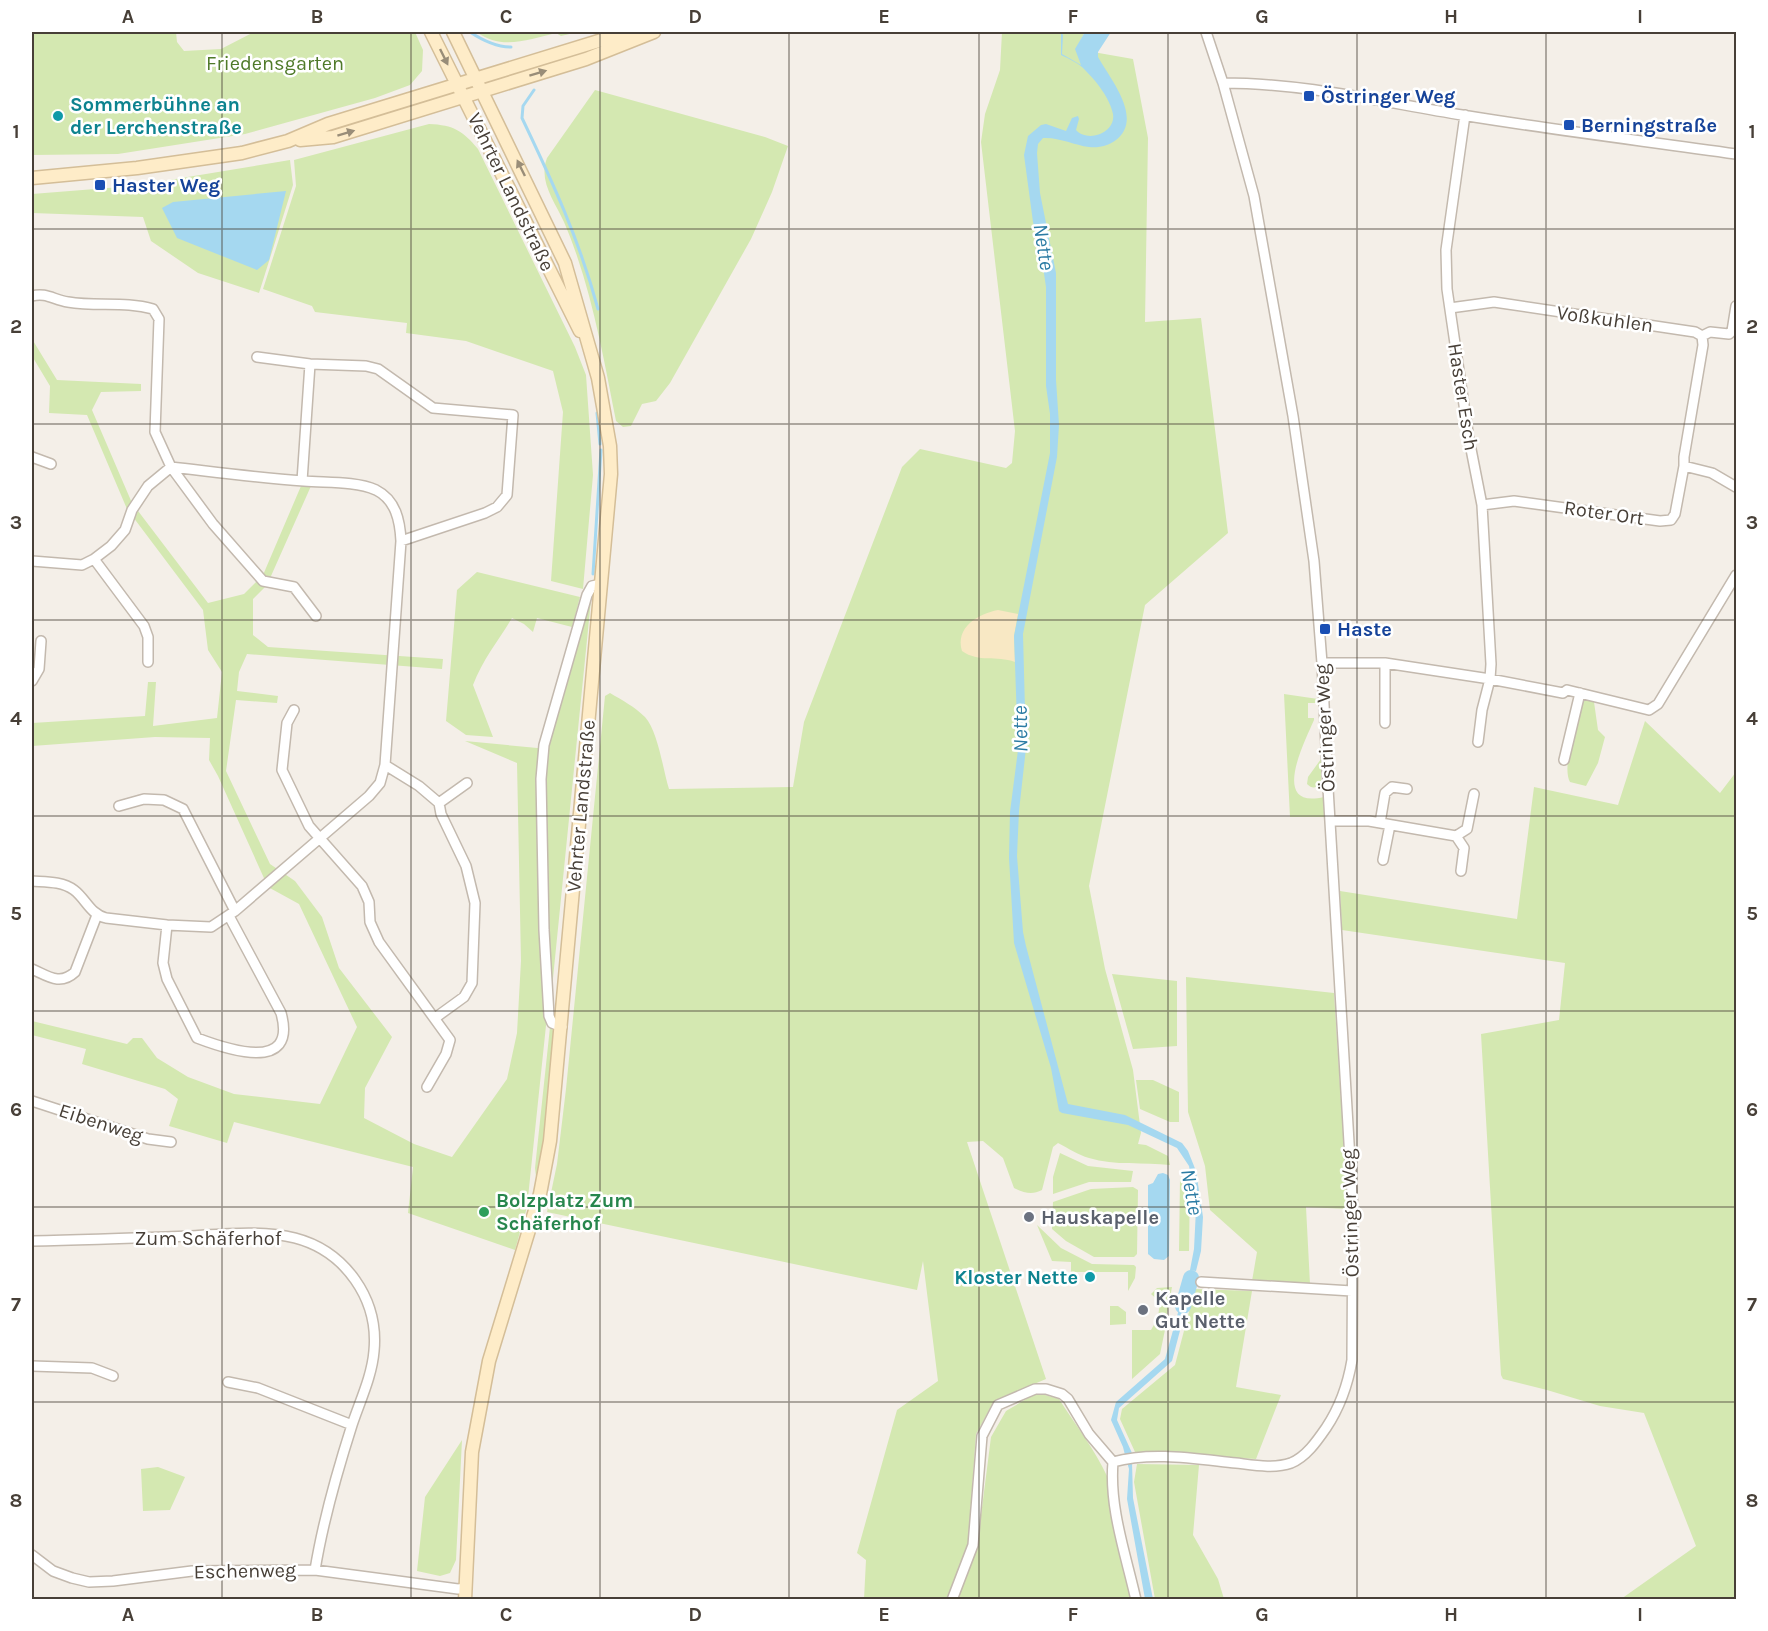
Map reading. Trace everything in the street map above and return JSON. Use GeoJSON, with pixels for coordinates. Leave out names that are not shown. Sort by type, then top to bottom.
{"type":"FeatureCollection","features":[{"type":"Feature","properties":{"kind":"main road","name":"Vehrter Landstraße"},"geometry":{"type":"LineString","coordinates":[[431,32],[591,353]]}},
{"type":"Feature","properties":{"kind":"main road","name":"Vehrter Landstraße"},"geometry":{"type":"LineString","coordinates":[[453,32],[566,263],[605,412],[611,474],[550,1141],[540,1194],[489,1361],[475,1430],[465,1594]]}},
{"type":"Feature","properties":{"kind":"main road"},"geometry":{"type":"LineString","coordinates":[[32,178],[192,162],[242,153],[288,141],[328,124],[476,77],[628,32]]}},
{"type":"Feature","properties":{"kind":"main road"},"geometry":{"type":"LineString","coordinates":[[288,141],[333,137],[586,59],[654,32]]}},
{"type":"Feature","properties":{"kind":"street","name":"Östringer Weg"},"geometry":{"type":"LineString","coordinates":[[1117,1461],[1144,1458],[1185,1458],[1264,1466],[1285,1464],[1298,1459],[1318,1439],[1332,1419],[1349,1377],[1352,1360],[1353,1210],[1322,663],[1314,561],[1293,416],[1254,196],[1223,83],[1206,32]]}},
{"type":"Feature","properties":{"kind":"street"},"geometry":{"type":"LineString","coordinates":[[1223,83],[1276,85],[1342,93],[1465,115],[1737,154]]}},
{"type":"Feature","properties":{"kind":"street","name":"Haster Esch"},"geometry":{"type":"LineString","coordinates":[[1465,115],[1446,250],[1447,289],[1469,439],[1482,505],[1491,664],[1478,742]]}},
{"type":"Feature","properties":{"kind":"street"},"geometry":{"type":"LineString","coordinates":[[32,296],[47,295],[66,302],[141,305],[153,309],[159,318],[155,432],[171,467],[213,524],[263,581],[294,586],[316,616]]}},
{"type":"Feature","properties":{"kind":"street","name":"Voßkuhlen"},"geometry":{"type":"LineString","coordinates":[[1450,308],[1494,302],[1695,332],[1702,336],[1710,332],[1729,334],[1732,331],[1737,306]]}},
{"type":"Feature","properties":{"kind":"street","name":"Roter Ort"},"geometry":{"type":"LineString","coordinates":[[1482,505],[1514,501],[1671,520],[1675,514],[1684,466],[1703,345],[1702,336]]}},
{"type":"Feature","properties":{"kind":"street"},"geometry":{"type":"LineString","coordinates":[[257,357],[310,364],[366,366],[378,369],[433,408],[513,415],[507,495],[497,507],[401,541]]}},
{"type":"Feature","properties":{"kind":"street"},"geometry":{"type":"LineString","coordinates":[[302,481],[310,364]]}},
{"type":"Feature","properties":{"kind":"street"},"geometry":{"type":"LineString","coordinates":[[32,457],[51,464]]}},
{"type":"Feature","properties":{"kind":"street"},"geometry":{"type":"LineString","coordinates":[[1684,466],[1712,473],[1737,487]]}},
{"type":"Feature","properties":{"kind":"street"},"geometry":{"type":"LineString","coordinates":[[32,561],[82,565],[94,559],[111,546],[125,530],[132,510],[148,486],[171,467],[355,485],[377,490],[389,500],[400,524],[401,541],[385,765],[380,783],[369,796],[232,914],[211,927],[167,925],[97,915],[73,889],[57,883],[32,881]]}},
{"type":"Feature","properties":{"kind":"street"},"geometry":{"type":"LineString","coordinates":[[94,559],[144,626],[148,637],[148,662]]}},
{"type":"Feature","properties":{"kind":"street"},"geometry":{"type":"LineString","coordinates":[[1322,663],[1385,663],[1563,693],[1567,690],[1649,710],[1658,704],[1737,575]]}},
{"type":"Feature","properties":{"kind":"street","name":"Vehrter Landstraße"},"geometry":{"type":"LineString","coordinates":[[562,1027],[552,1023],[549,1016],[541,779],[544,745],[587,595],[592,586],[601,584]]}},
{"type":"Feature","properties":{"kind":"street"},"geometry":{"type":"LineString","coordinates":[[32,681],[39,669],[41,641]]}},
{"type":"Feature","properties":{"kind":"street"},"geometry":{"type":"LineString","coordinates":[[1385,663],[1385,723]]}},
{"type":"Feature","properties":{"kind":"street"},"geometry":{"type":"LineString","coordinates":[[1564,760],[1580,693]]}},
{"type":"Feature","properties":{"kind":"street"},"geometry":{"type":"LineString","coordinates":[[294,710],[287,723],[282,770],[309,826],[362,886],[369,902],[370,922],[379,942],[450,1040],[446,1054],[427,1087]]}},
{"type":"Feature","properties":{"kind":"street"},"geometry":{"type":"LineString","coordinates":[[385,765],[419,786],[439,803],[441,814],[466,866],[475,903],[472,982],[464,997],[435,1018]]}},
{"type":"Feature","properties":{"kind":"street"},"geometry":{"type":"LineString","coordinates":[[439,803],[467,783]]}},
{"type":"Feature","properties":{"kind":"street"},"geometry":{"type":"LineString","coordinates":[[1383,860],[1385,793],[1392,787],[1407,789]]}},
{"type":"Feature","properties":{"kind":"street"},"geometry":{"type":"LineString","coordinates":[[1330,821],[1369,821],[1456,836],[1467,829],[1474,794]]}},
{"type":"Feature","properties":{"kind":"street"},"geometry":{"type":"LineString","coordinates":[[119,806],[144,799],[164,800],[183,809],[281,1013],[285,1028],[282,1040],[276,1047],[264,1054],[223,1048],[196,1038],[167,979],[163,963],[167,925]]}},
{"type":"Feature","properties":{"kind":"street"},"geometry":{"type":"LineString","coordinates":[[1456,836],[1464,848],[1461,871]]}},
{"type":"Feature","properties":{"kind":"street"},"geometry":{"type":"LineString","coordinates":[[32,969],[62,980],[69,978],[75,972],[97,915]]}},
{"type":"Feature","properties":{"kind":"street","name":"Eibenweg"},"geometry":{"type":"LineString","coordinates":[[32,1101],[148,1139],[171,1142]]}},
{"type":"Feature","properties":{"kind":"street","name":"Zum Schäferhof"},"geometry":{"type":"LineString","coordinates":[[32,1241],[219,1234],[274,1235],[294,1238],[315,1245],[346,1268],[366,1297],[372,1312],[374,1352],[320,1541],[315,1570]]}},
{"type":"Feature","properties":{"kind":"street","name":"Östringer Weg"},"geometry":{"type":"LineString","coordinates":[[1201,1282],[1352,1292]]}},
{"type":"Feature","properties":{"kind":"street"},"geometry":{"type":"LineString","coordinates":[[32,1366],[92,1368],[113,1376]]}},
{"type":"Feature","properties":{"kind":"street"},"geometry":{"type":"LineString","coordinates":[[228,1382],[258,1388],[352,1425]]}},
{"type":"Feature","properties":{"kind":"street"},"geometry":{"type":"LineString","coordinates":[[952,1599],[973,1545],[982,1436],[998,1405],[1035,1389],[1046,1389],[1062,1394],[1068,1399],[1089,1434],[1117,1461],[1115,1507],[1136,1599]]}},
{"type":"Feature","properties":{"kind":"street","name":"Eschenweg"},"geometry":{"type":"LineString","coordinates":[[32,1555],[53,1570],[89,1582],[192,1571],[315,1570],[458,1589],[465,1594]]}},
{"type":"Feature","properties":{"kind":"green space","name":"Friedensgarten"},"geometry":{"type":"Polygon","coordinates":[[[32,32],[176,32],[177,42],[184,51],[221,49],[254,32],[415,32],[423,50],[422,71],[410,85],[375,98],[245,134],[118,154],[32,155],[32,32]]]}},
{"type":"Feature","properties":{"kind":"green space"},"geometry":{"type":"Polygon","coordinates":[[[477,32],[578,32],[561,36],[556,33],[506,42],[486,38],[477,32]]]}},
{"type":"Feature","properties":{"kind":"green space"},"geometry":{"type":"Polygon","coordinates":[[[1002,32],[1085,32],[1076,49],[1133,59],[1148,138],[1145,322],[1201,318],[1228,533],[1145,605],[1089,886],[1105,969],[1133,1070],[1141,1133],[1138,1144],[1146,1145],[1168,1156],[1170,1165],[1099,1160],[1081,1155],[1058,1143],[1053,1147],[1042,1190],[1028,1193],[1014,1188],[1003,1158],[983,1141],[967,1142],[1046,1379],[994,1401],[976,1434],[968,1544],[947,1599],[864,1599],[866,1560],[857,1553],[897,1410],[938,1381],[923,1261],[917,1290],[547,1212],[557,1164],[566,1089],[605,696],[610,693],[624,701],[641,713],[650,723],[669,789],[793,787],[804,722],[902,467],[920,449],[1006,468],[1012,463],[1015,431],[981,142],[985,114],[1000,70],[1002,32]]]}},
{"type":"Feature","properties":{"kind":"green space"},"geometry":{"type":"Polygon","coordinates":[[[595,90],[765,137],[788,146],[772,192],[751,239],[670,383],[656,401],[642,404],[631,426],[623,427],[616,421],[582,270],[564,222],[549,191],[545,175],[547,158],[595,90]]]}},
{"type":"Feature","properties":{"kind":"green space"},"geometry":{"type":"Polygon","coordinates":[[[429,124],[457,130],[478,149],[575,347],[586,375],[593,475],[583,589],[551,581],[563,412],[553,371],[466,341],[406,333],[407,323],[315,312],[312,306],[263,289],[296,186],[294,160],[429,124]]]}},
{"type":"Feature","properties":{"kind":"green space"},"geometry":{"type":"Polygon","coordinates":[[[290,160],[293,185],[259,293],[198,273],[151,241],[143,217],[32,213],[32,194],[133,186],[290,160]]]}},
{"type":"Feature","properties":{"kind":"green space"},"geometry":{"type":"Polygon","coordinates":[[[32,339],[57,380],[141,384],[141,391],[101,392],[92,410],[132,503],[208,603],[244,594],[263,575],[301,486],[311,486],[267,585],[253,599],[253,635],[268,647],[443,659],[442,669],[247,654],[239,672],[237,691],[278,696],[277,703],[236,700],[226,771],[270,864],[295,881],[322,917],[339,968],[392,1037],[365,1088],[364,1118],[414,1144],[452,1157],[507,1079],[517,1033],[521,961],[517,763],[465,741],[548,749],[591,600],[551,998],[547,1016],[527,1207],[515,1250],[408,1213],[413,1167],[234,1122],[227,1143],[169,1126],[178,1099],[165,1089],[82,1064],[86,1049],[32,1035],[32,1021],[127,1044],[133,1038],[142,1038],[157,1058],[188,1077],[234,1094],[320,1104],[357,1027],[299,904],[268,887],[209,760],[210,738],[155,737],[32,746],[32,723],[145,716],[148,682],[156,682],[153,726],[217,718],[222,672],[208,650],[203,610],[127,509],[87,415],[49,413],[50,386],[32,356],[32,339]]]}},
{"type":"Feature","properties":{"kind":"green space"},"geometry":{"type":"Polygon","coordinates":[[[477,572],[580,597],[572,627],[537,618],[533,632],[512,618],[491,650],[473,685],[493,737],[466,735],[446,721],[457,590],[477,572]]]}},
{"type":"Feature","properties":{"kind":"green space"},"geometry":{"type":"Polygon","coordinates":[[[1284,694],[1318,699],[1318,703],[1308,703],[1308,718],[1314,718],[1314,720],[1299,757],[1294,784],[1298,793],[1307,798],[1324,797],[1325,817],[1290,817],[1284,694]]]}},
{"type":"Feature","properties":{"kind":"green space"},"geometry":{"type":"Polygon","coordinates":[[[1583,699],[1594,702],[1598,730],[1605,737],[1598,763],[1586,786],[1570,782],[1568,775],[1571,742],[1583,699]]]}},
{"type":"Feature","properties":{"kind":"green space"},"geometry":{"type":"Polygon","coordinates":[[[1645,721],[1720,793],[1736,772],[1736,1599],[1621,1599],[1696,1546],[1644,1413],[1600,1406],[1503,1379],[1501,1375],[1481,1034],[1559,1020],[1565,963],[1342,930],[1340,891],[1517,919],[1534,787],[1618,805],[1645,721]]]}},
{"type":"Feature","properties":{"kind":"green space"},"geometry":{"type":"Polygon","coordinates":[[[1321,759],[1321,785],[1312,787],[1307,784],[1308,777],[1321,759]]]}},
{"type":"Feature","properties":{"kind":"green space"},"geometry":{"type":"Polygon","coordinates":[[[1112,974],[1177,981],[1177,1046],[1133,1049],[1112,974]]]}},
{"type":"Feature","properties":{"kind":"green space"},"geometry":{"type":"Polygon","coordinates":[[[1186,977],[1334,993],[1348,1209],[1306,1207],[1310,1284],[1252,1281],[1257,1252],[1210,1210],[1205,1166],[1188,1112],[1186,977]]]}},
{"type":"Feature","properties":{"kind":"green space"},"geometry":{"type":"Polygon","coordinates":[[[550,1027],[556,1034],[545,1140],[537,1185],[535,1168],[550,1027]]]}},
{"type":"Feature","properties":{"kind":"green space"},"geometry":{"type":"Polygon","coordinates":[[[1136,1080],[1153,1080],[1179,1092],[1179,1122],[1170,1122],[1140,1109],[1136,1080]]]}},
{"type":"Feature","properties":{"kind":"green space"},"geometry":{"type":"Polygon","coordinates":[[[1060,1153],[1088,1166],[1133,1171],[1131,1182],[1089,1182],[1053,1194],[1053,1177],[1060,1153]]]}},
{"type":"Feature","properties":{"kind":"green space"},"geometry":{"type":"Polygon","coordinates":[[[1180,1178],[1190,1178],[1189,1251],[1179,1251],[1180,1178]]]}},
{"type":"Feature","properties":{"kind":"green space"},"geometry":{"type":"Polygon","coordinates":[[[1133,1187],[1138,1190],[1137,1254],[1134,1257],[1094,1257],[1066,1241],[1052,1229],[1053,1202],[1091,1189],[1133,1187]]]}},
{"type":"Feature","properties":{"kind":"green space"},"geometry":{"type":"Polygon","coordinates":[[[1037,1225],[1061,1248],[1092,1264],[1134,1265],[1136,1267],[1135,1278],[1128,1291],[1128,1272],[1071,1272],[1071,1262],[1052,1261],[1037,1225]]]}},
{"type":"Feature","properties":{"kind":"green space"},"geometry":{"type":"Polygon","coordinates":[[[1172,1287],[1166,1319],[1158,1317],[1160,1302],[1151,1294],[1157,1288],[1172,1287]]]}},
{"type":"Feature","properties":{"kind":"green space"},"geometry":{"type":"Polygon","coordinates":[[[1195,1289],[1252,1291],[1236,1387],[1281,1395],[1256,1459],[1135,1452],[1120,1419],[1122,1409],[1175,1365],[1195,1289]]]}},
{"type":"Feature","properties":{"kind":"green space"},"geometry":{"type":"Polygon","coordinates":[[[1110,1306],[1118,1306],[1126,1312],[1126,1324],[1110,1325],[1110,1306]]]}},
{"type":"Feature","properties":{"kind":"green space"},"geometry":{"type":"Polygon","coordinates":[[[1155,1323],[1166,1325],[1160,1354],[1132,1379],[1132,1330],[1151,1330],[1155,1323]]]}},
{"type":"Feature","properties":{"kind":"green space"},"geometry":{"type":"Polygon","coordinates":[[[1033,1395],[1045,1395],[1059,1399],[1107,1476],[1132,1599],[957,1600],[977,1547],[991,1437],[1006,1411],[1033,1395]]]}},
{"type":"Feature","properties":{"kind":"green space"},"geometry":{"type":"Polygon","coordinates":[[[462,1440],[456,1560],[450,1573],[440,1576],[417,1571],[425,1497],[462,1440]]]}},
{"type":"Feature","properties":{"kind":"green space"},"geometry":{"type":"Polygon","coordinates":[[[1137,1464],[1199,1465],[1193,1535],[1218,1579],[1224,1599],[1155,1599],[1134,1482],[1137,1464]]]}},
{"type":"Feature","properties":{"kind":"green space"},"geometry":{"type":"Polygon","coordinates":[[[158,1467],[185,1477],[170,1510],[143,1511],[141,1469],[158,1467]]]}},
{"type":"Feature","properties":{"kind":"sand"},"geometry":{"type":"Polygon","coordinates":[[[998,610],[1018,614],[1014,636],[1015,662],[975,657],[962,651],[962,635],[970,623],[976,618],[998,610]]]}},
{"type":"Feature","properties":{"kind":"water"},"geometry":{"type":"Polygon","coordinates":[[[1061,32],[1063,35],[1062,54],[1081,65],[1075,49],[1085,32],[1111,32],[1098,52],[1098,57],[1122,98],[1127,121],[1124,131],[1116,140],[1103,146],[1089,147],[1049,138],[1043,138],[1038,144],[1040,193],[1056,273],[1056,380],[1059,425],[1057,457],[1023,634],[1026,748],[1017,856],[1023,932],[1068,1104],[1125,1115],[1182,1143],[1188,1151],[1196,1171],[1203,1217],[1201,1251],[1196,1271],[1190,1270],[1194,1249],[1196,1209],[1189,1166],[1177,1148],[1128,1125],[1059,1111],[1051,1068],[1014,943],[1009,858],[1010,812],[1018,750],[1014,636],[1050,453],[1050,414],[1046,386],[1046,287],[1033,222],[1024,155],[1028,136],[1041,125],[1046,124],[1066,131],[1072,118],[1078,116],[1076,130],[1087,136],[1094,136],[1106,131],[1113,121],[1109,102],[1098,85],[1080,65],[1061,55],[1061,32]]]}},
{"type":"Feature","properties":{"kind":"water"},"geometry":{"type":"Polygon","coordinates":[[[286,191],[269,260],[257,270],[177,238],[162,208],[173,202],[286,191]]]}},
{"type":"Feature","properties":{"kind":"water"},"geometry":{"type":"Polygon","coordinates":[[[1158,1174],[1168,1175],[1170,1180],[1169,1256],[1164,1260],[1154,1259],[1148,1254],[1148,1185],[1153,1183],[1158,1174]]]}},
{"type":"Feature","properties":{"kind":"water"},"geometry":{"type":"Polygon","coordinates":[[[1186,1284],[1192,1285],[1172,1361],[1119,1408],[1117,1420],[1132,1453],[1125,1455],[1111,1420],[1116,1402],[1165,1359],[1186,1284]]]}},
{"type":"Feature","properties":{"kind":"water"},"geometry":{"type":"Polygon","coordinates":[[[1127,1462],[1132,1462],[1133,1498],[1153,1599],[1145,1599],[1127,1499],[1129,1469],[1127,1462]]]}},
{"type":"Feature","properties":{"kind":"waterway"},"geometry":{"type":"LineString","coordinates":[[470,32],[489,42],[511,47]]}},
{"type":"Feature","properties":{"kind":"waterway"},"geometry":{"type":"LineString","coordinates":[[534,90],[523,106],[522,118],[564,212],[591,283],[598,309]]}},
{"type":"Feature","properties":{"kind":"waterway"},"geometry":{"type":"LineString","coordinates":[[597,413],[600,444]]}},
{"type":"Feature","properties":{"kind":"waterway"},"geometry":{"type":"LineString","coordinates":[[593,574],[601,450]]}},
{"type":"Feature","properties":{"kind":"waterway","name":"Nette"},"geometry":{"type":"LineString","coordinates":[[1183,1306],[1191,1278]]}},
{"type":"Feature","properties":{"kind":"place","name":"Östringer Weg"},"geometry":{"type":"Point","coordinates":[1309,96]}},
{"type":"Feature","properties":{"kind":"place","name":"Sommerbühne an der Lerchenstraße"},"geometry":{"type":"Point","coordinates":[58,116]}},
{"type":"Feature","properties":{"kind":"place","name":"Berningstraße"},"geometry":{"type":"Point","coordinates":[1569,125]}},
{"type":"Feature","properties":{"kind":"place","name":"Haster Weg"},"geometry":{"type":"Point","coordinates":[100,185]}},
{"type":"Feature","properties":{"kind":"place","name":"Haste"},"geometry":{"type":"Point","coordinates":[1325,629]}},
{"type":"Feature","properties":{"kind":"place","name":"Bolzplatz Zum Schäferhof"},"geometry":{"type":"Point","coordinates":[484,1212]}},
{"type":"Feature","properties":{"kind":"place","name":"Hauskapelle"},"geometry":{"type":"Point","coordinates":[1029,1217]}},
{"type":"Feature","properties":{"kind":"place","name":"Kloster Nette"},"geometry":{"type":"Point","coordinates":[1090,1277]}},
{"type":"Feature","properties":{"kind":"place","name":"Kapelle Gut Nette"},"geometry":{"type":"Point","coordinates":[1143,1310]}}]}
